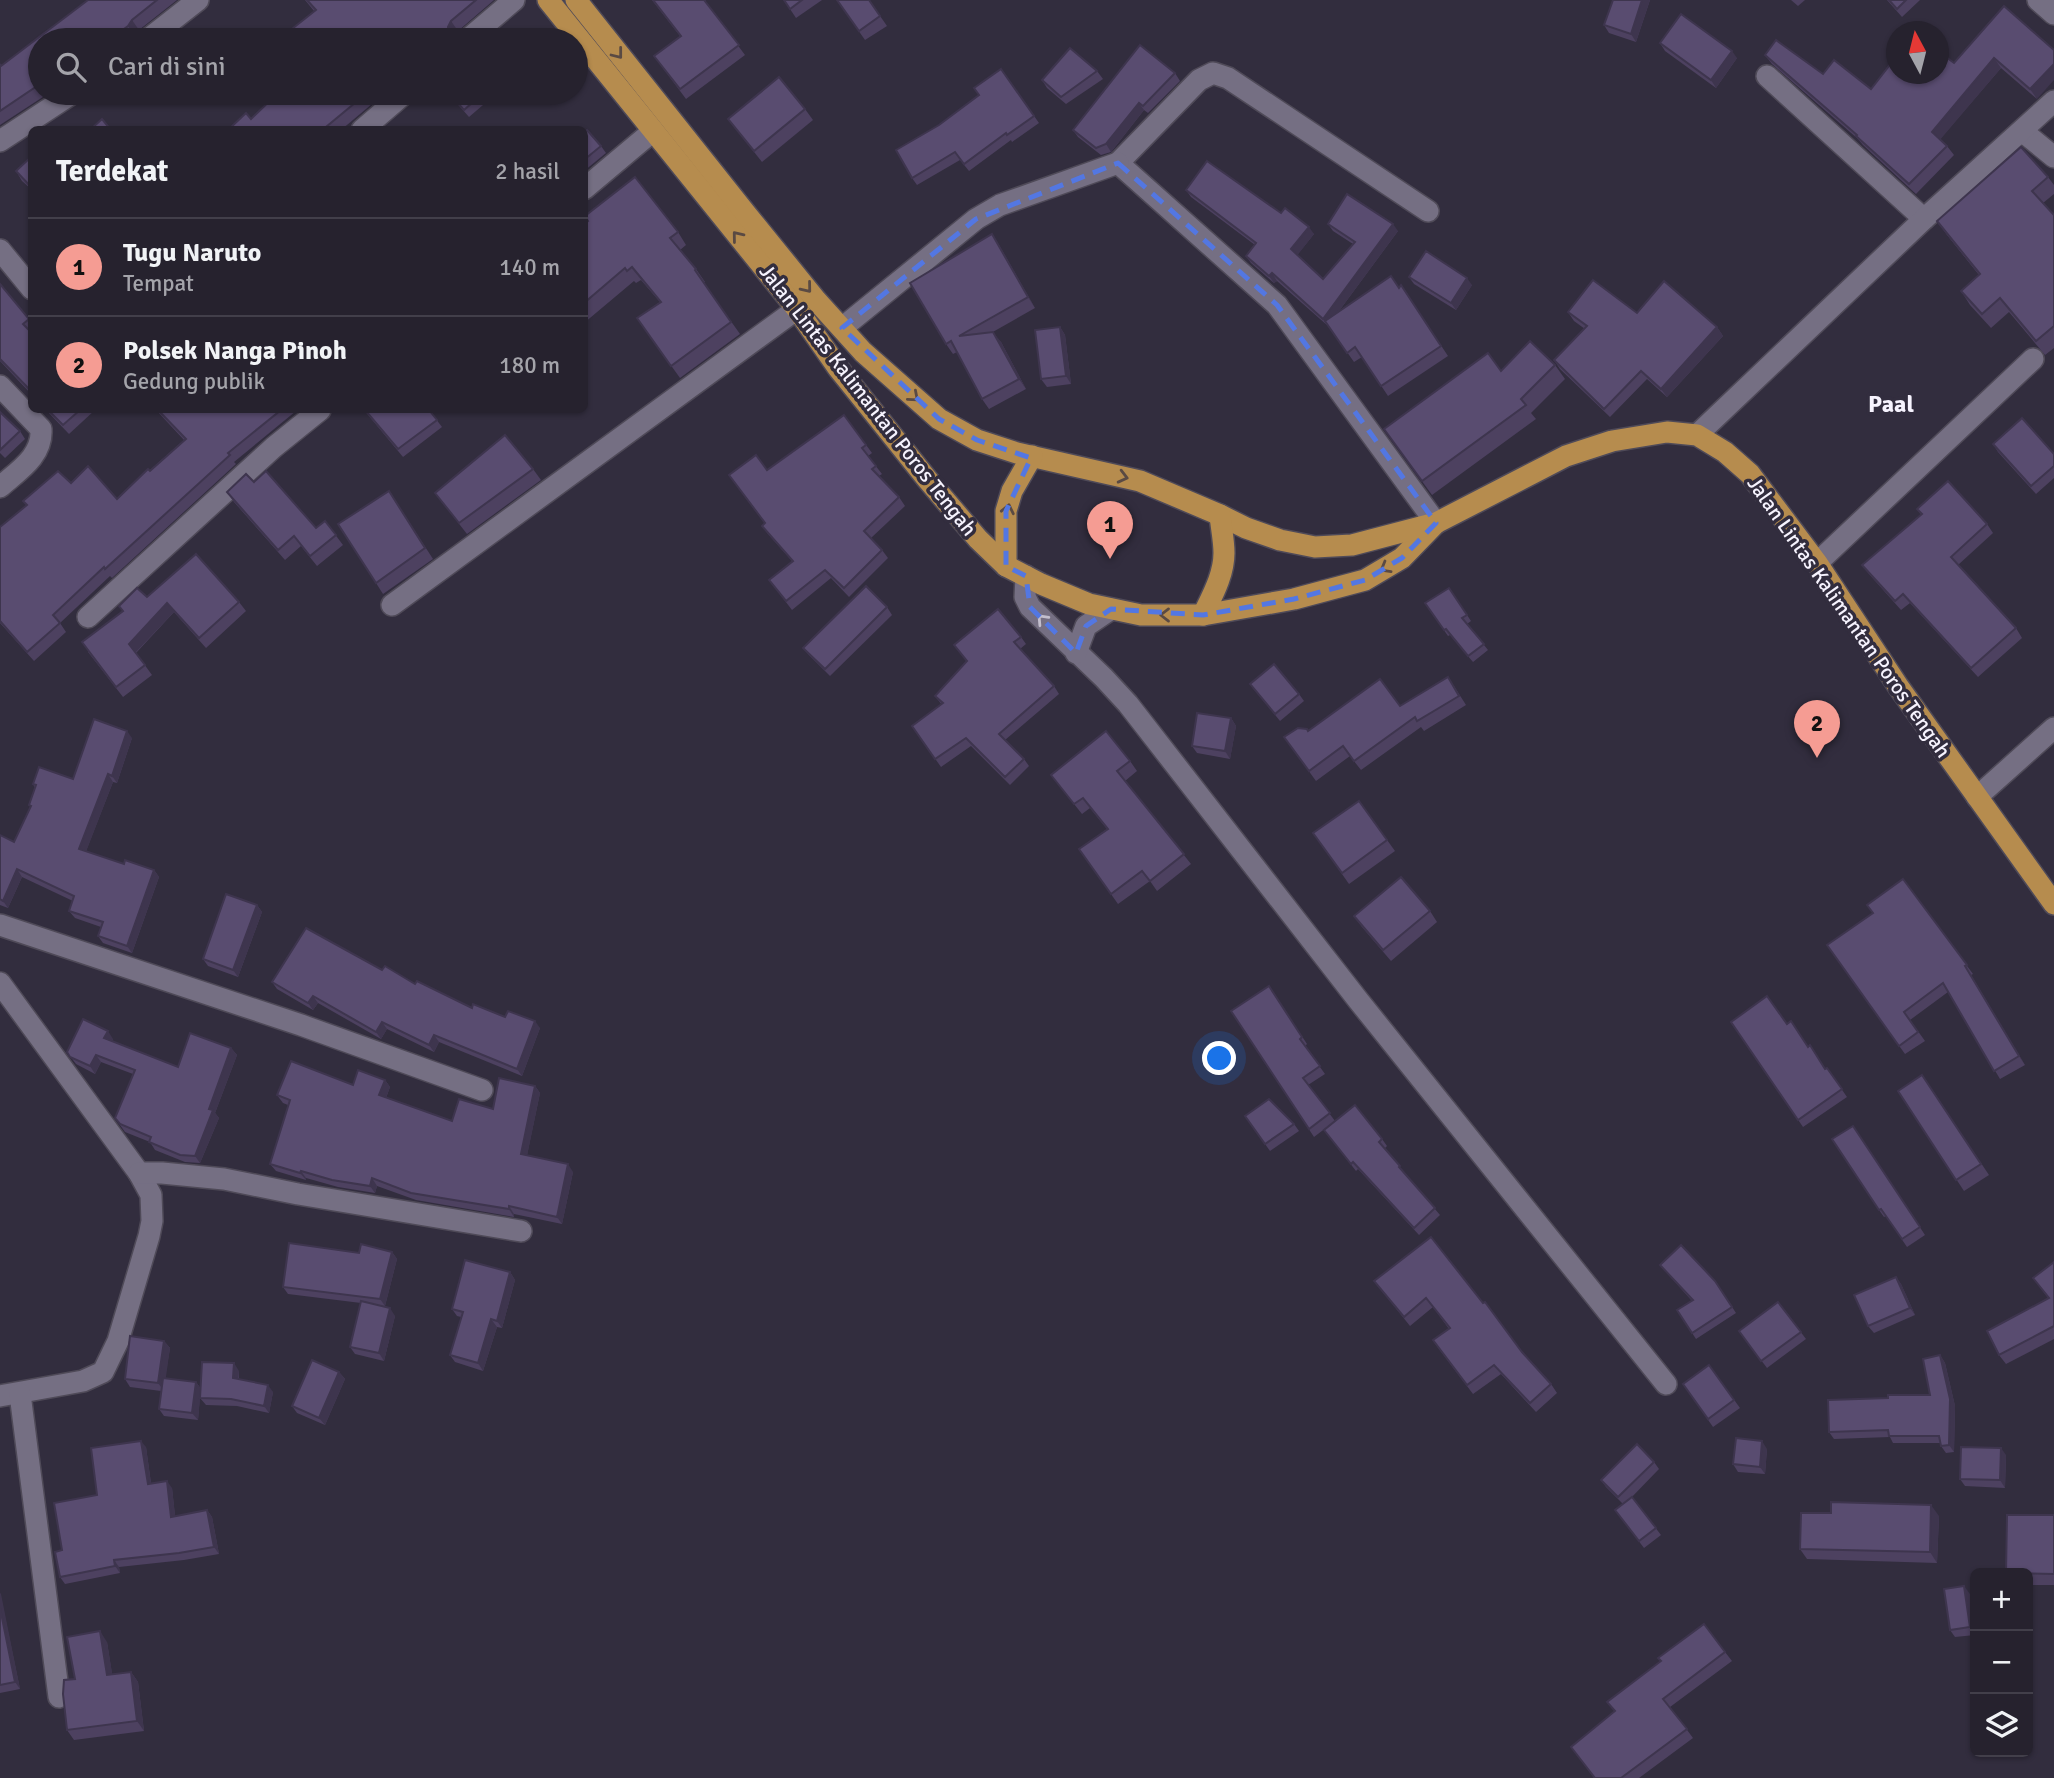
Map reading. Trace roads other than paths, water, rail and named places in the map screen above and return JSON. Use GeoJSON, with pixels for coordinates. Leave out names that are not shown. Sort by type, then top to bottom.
{"type":"FeatureCollection","features":[{"type":"Feature","properties":{"kind":"main road","name":"Jalan Lintas Kalimantan Poros Tengah"},"geometry":{"type":"LineString","coordinates":[[548,0],[570,28]]}},
{"type":"Feature","properties":{"kind":"main road","name":"Jalan Lintas Kalimantan Poros Tengah"},"geometry":{"type":"LineString","coordinates":[[576,0],[816,300],[863,352],[939,419],[977,440],[1032,456],[1140,481],[1220,514],[1246,528],[1280,540],[1315,547],[1352,545],[1436,523],[1566,456],[1612,440],[1667,432],[1697,435],[1725,452],[1750,474],[1817,564],[1898,686],[2054,904]]}},
{"type":"Feature","properties":{"kind":"main road","name":"Jalan Lintas Kalimantan Poros Tengah"},"geometry":{"type":"LineString","coordinates":[[588,50],[797,309],[838,368],[927,479],[978,539],[1006,566],[1089,604],[1141,615],[1203,615],[1294,599],[1365,580],[1402,558],[1436,523]]}},
{"type":"Feature","properties":{"kind":"main road"},"geometry":{"type":"LineString","coordinates":[[1006,566],[1006,511],[1012,491],[1032,456]]}},
{"type":"Feature","properties":{"kind":"main road"},"geometry":{"type":"LineString","coordinates":[[1203,615],[1222,570],[1224,554],[1220,514]]}},
{"type":"Feature","properties":{"kind":"street"},"geometry":{"type":"LineString","coordinates":[[163,28],[198,0]]}},
{"type":"Feature","properties":{"kind":"street"},"geometry":{"type":"LineString","coordinates":[[481,28],[514,0]]}},
{"type":"Feature","properties":{"kind":"street"},"geometry":{"type":"LineString","coordinates":[[2038,0],[2054,14]]}},
{"type":"Feature","properties":{"kind":"street"},"geometry":{"type":"LineString","coordinates":[[842,328],[976,219],[1000,205],[1118,163],[1199,80],[1213,73],[1228,78],[1428,211]]}},
{"type":"Feature","properties":{"kind":"street"},"geometry":{"type":"LineString","coordinates":[[1767,76],[1924,219]]}},
{"type":"Feature","properties":{"kind":"street"},"geometry":{"type":"LineString","coordinates":[[1697,435],[1924,219],[2054,101]]}},
{"type":"Feature","properties":{"kind":"street"},"geometry":{"type":"LineString","coordinates":[[0,141],[55,105]]}},
{"type":"Feature","properties":{"kind":"street"},"geometry":{"type":"LineString","coordinates":[[367,126],[391,105]]}},
{"type":"Feature","properties":{"kind":"street"},"geometry":{"type":"LineString","coordinates":[[588,186],[653,131]]}},
{"type":"Feature","properties":{"kind":"street"},"geometry":{"type":"LineString","coordinates":[[2022,131],[2054,157]]}},
{"type":"Feature","properties":{"kind":"street"},"geometry":{"type":"LineString","coordinates":[[1118,163],[1277,305],[1436,523]]}},
{"type":"Feature","properties":{"kind":"street"},"geometry":{"type":"LineString","coordinates":[[0,250],[28,284]]}},
{"type":"Feature","properties":{"kind":"street"},"geometry":{"type":"LineString","coordinates":[[393,605],[797,309]]}},
{"type":"Feature","properties":{"kind":"street"},"geometry":{"type":"LineString","coordinates":[[1817,564],[2033,359]]}},
{"type":"Feature","properties":{"kind":"street"},"geometry":{"type":"LineString","coordinates":[[0,386],[41,429],[42,434],[37,453],[0,487]]}},
{"type":"Feature","properties":{"kind":"street"},"geometry":{"type":"LineString","coordinates":[[88,617],[274,447],[316,413]]}},
{"type":"Feature","properties":{"kind":"street"},"geometry":{"type":"LineString","coordinates":[[1026,576],[1025,597],[1030,607],[1128,704],[1358,1000],[1666,1384]]}},
{"type":"Feature","properties":{"kind":"street"},"geometry":{"type":"LineString","coordinates":[[1076,653],[1086,626],[1111,608]]}},
{"type":"Feature","properties":{"kind":"street"},"geometry":{"type":"LineString","coordinates":[[1977,796],[2054,728]]}},
{"type":"Feature","properties":{"kind":"street"},"geometry":{"type":"LineString","coordinates":[[0,925],[301,1025],[482,1090]]}},
{"type":"Feature","properties":{"kind":"street"},"geometry":{"type":"LineString","coordinates":[[0,983],[139,1174],[151,1195],[152,1221],[149,1236],[118,1341],[103,1373],[83,1381],[10,1395],[59,1698]]}},
{"type":"Feature","properties":{"kind":"street"},"geometry":{"type":"LineString","coordinates":[[139,1174],[162,1173],[224,1179],[521,1231]]}},
{"type":"Feature","properties":{"kind":"place","name":"Tugu Naruto"},"geometry":{"type":"Point","coordinates":[1110,559]}},
{"type":"Feature","properties":{"kind":"place","name":"Polsek Nanga Pinoh"},"geometry":{"type":"Point","coordinates":[1817,758]}},
{"type":"Feature","properties":{"kind":"district","name":"Paal"},"geometry":{"type":"Point","coordinates":[1891,404]}}]}
